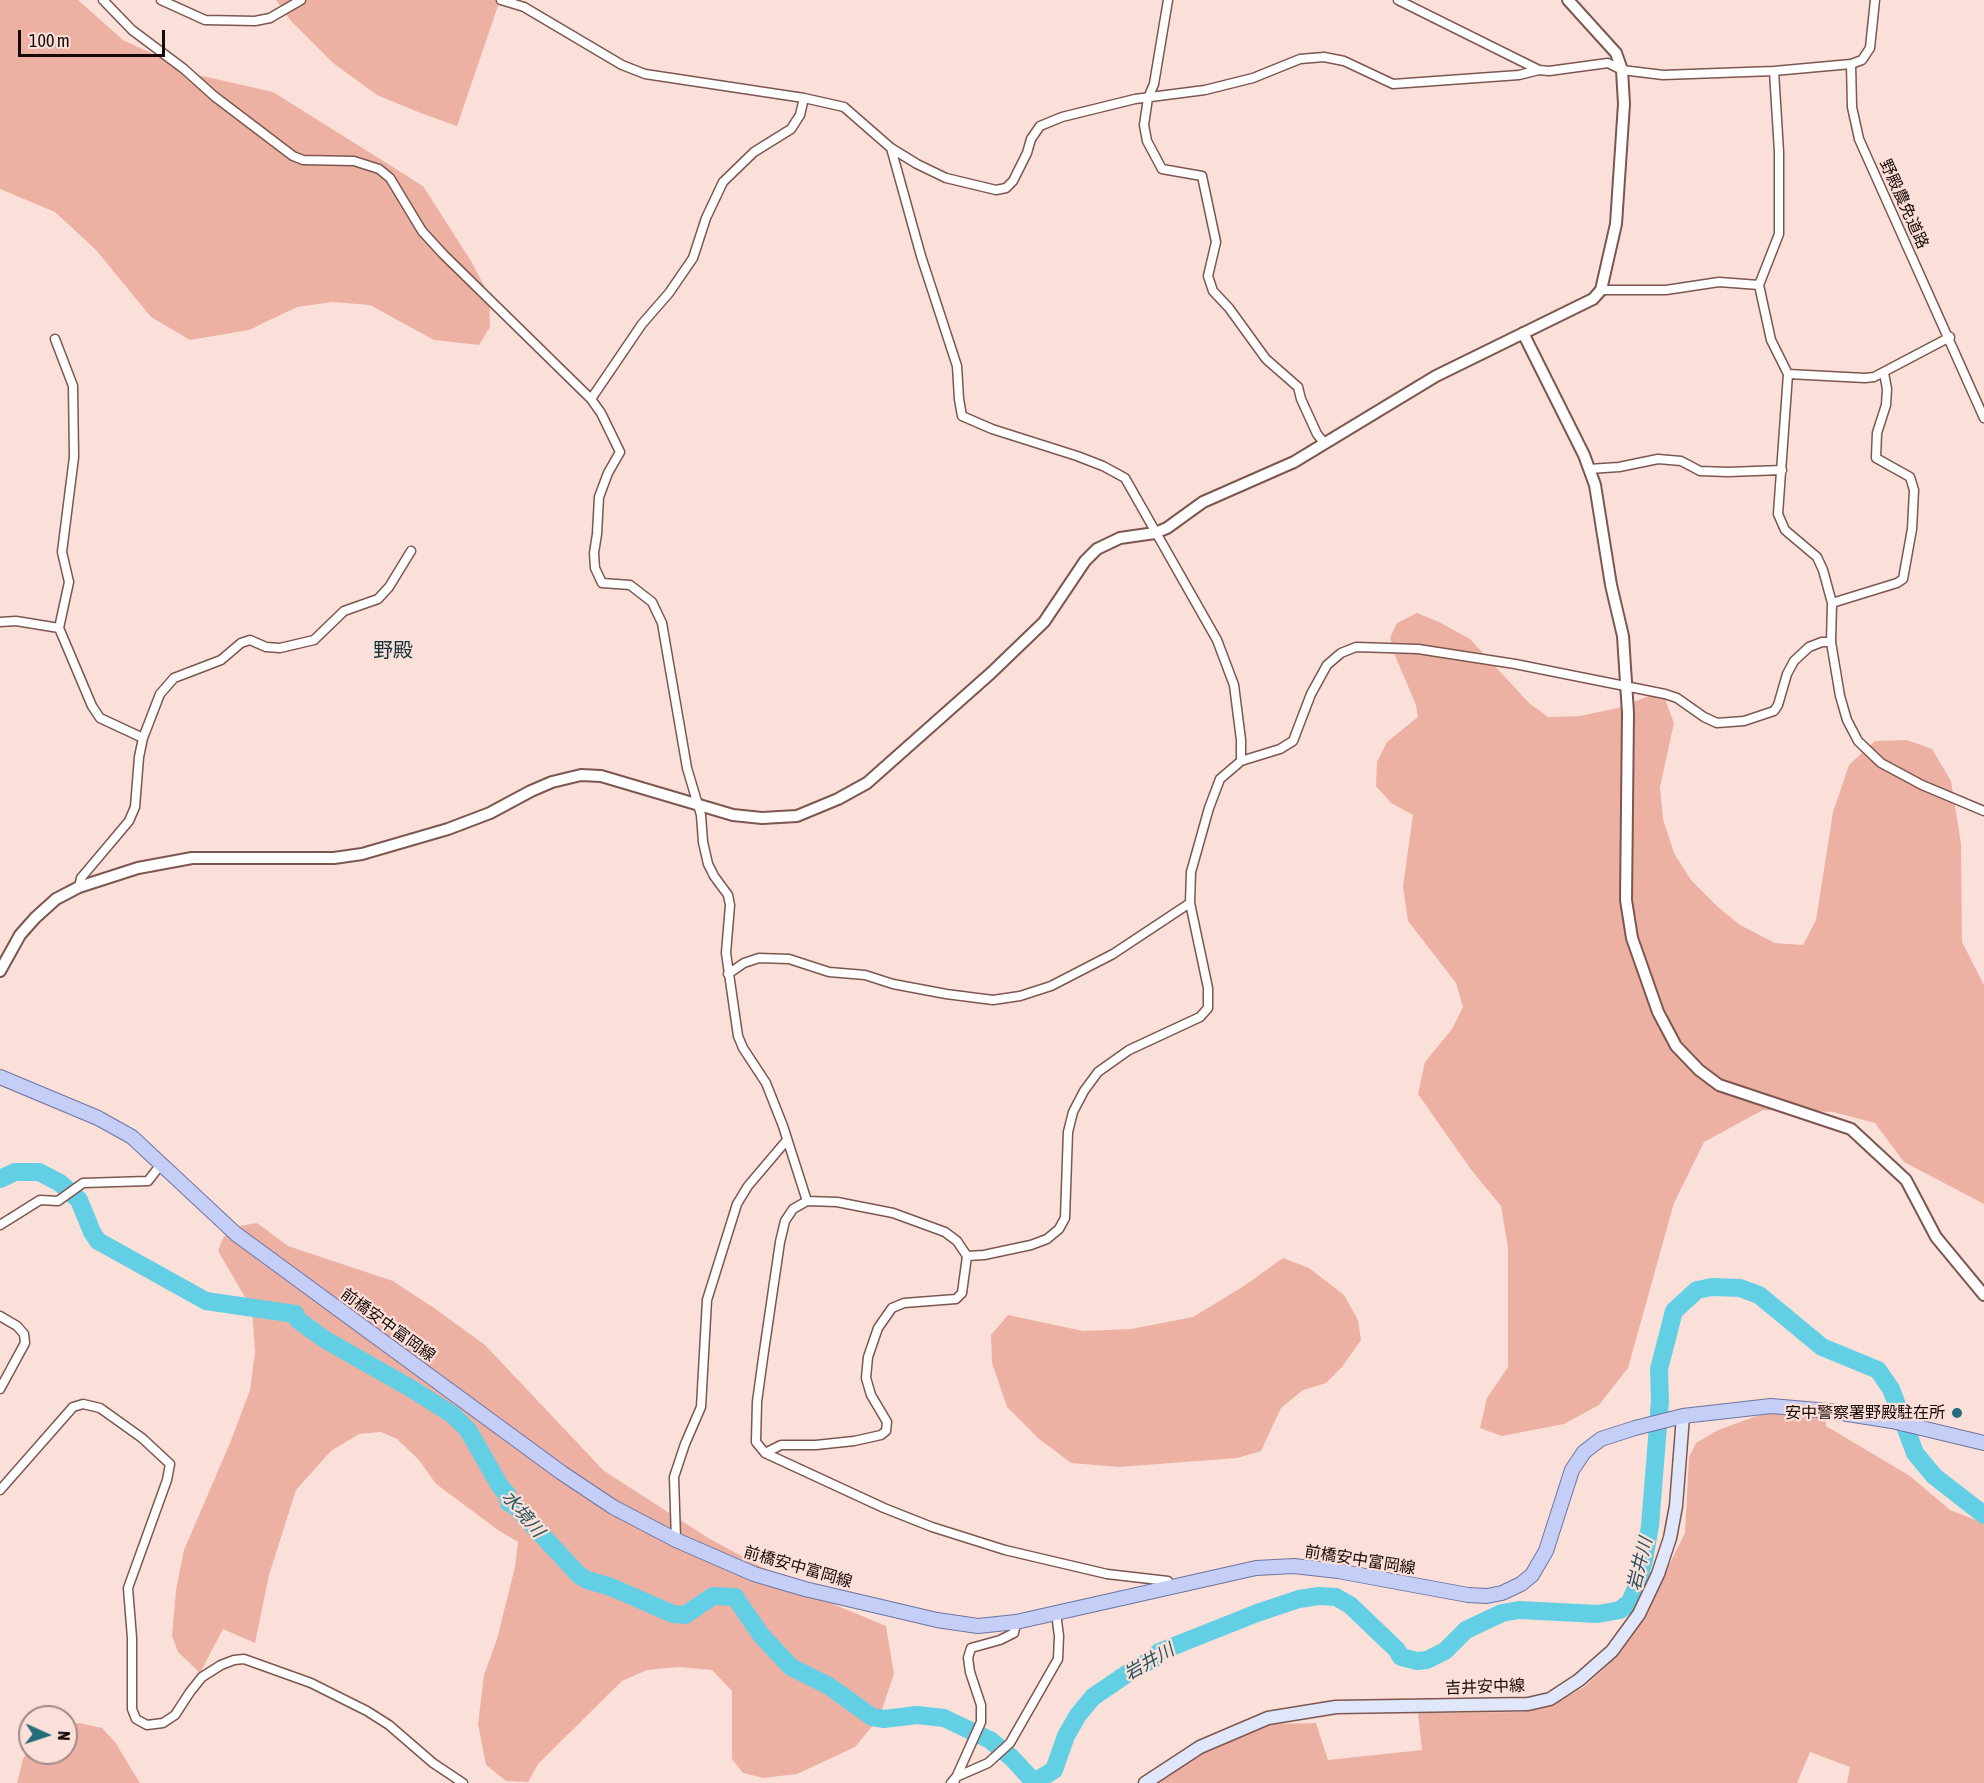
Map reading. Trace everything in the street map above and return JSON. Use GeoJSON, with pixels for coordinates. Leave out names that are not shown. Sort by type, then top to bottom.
{"type":"FeatureCollection","features":[{"type":"Feature","properties":{"kind":"main road","name":"前橋安中富岡線"},"geometry":{"type":"LineString","coordinates":[[0,1077],[106,1123],[132,1137],[236,1234],[562,1473],[613,1507],[676,1540],[754,1574],[805,1590],[937,1620],[978,1626],[1016,1622],[1256,1568],[1294,1566],[1338,1571],[1468,1595],[1487,1596],[1502,1593],[1521,1584],[1532,1575],[1546,1551],[1572,1470],[1584,1452],[1601,1440],[1635,1428],[1679,1418]]}},
{"type":"Feature","properties":{"kind":"main road"},"geometry":{"type":"LineString","coordinates":[[1679,1418],[1771,1406],[1861,1414],[1984,1443]]}},
{"type":"Feature","properties":{"kind":"main road","name":"吉井安中線"},"geometry":{"type":"LineString","coordinates":[[1145,1783],[1200,1747],[1268,1718],[1336,1707],[1528,1704],[1550,1699],[1579,1680],[1612,1651],[1639,1614],[1658,1574],[1670,1538],[1676,1506],[1679,1418]]}},
{"type":"Feature","properties":{"kind":"street"},"geometry":{"type":"LineString","coordinates":[[103,0],[132,30],[293,156],[303,160],[354,161],[379,169],[390,178],[422,231],[591,399],[601,413],[620,452],[608,473],[599,497],[594,553],[595,568],[602,583],[630,585],[652,602],[662,623],[687,768],[699,805],[708,864],[728,895],[730,905],[726,953],[738,1036],[743,1048],[766,1083],[807,1201]]}},
{"type":"Feature","properties":{"kind":"street"},"geometry":{"type":"LineString","coordinates":[[161,0],[205,20],[255,21],[270,18],[301,0]]}},
{"type":"Feature","properties":{"kind":"street"},"geometry":{"type":"LineString","coordinates":[[501,0],[524,7],[622,65],[645,74],[804,98],[844,107],[891,148],[917,164],[946,178],[996,190],[1006,188],[1013,181],[1027,153],[1031,139],[1040,126],[1062,117],[1136,99],[1205,90],[1253,78],[1300,59],[1324,57],[1344,61],[1393,84],[1520,75],[1539,70],[1549,71],[1608,63],[1622,70],[1663,75],[1774,71],[1851,64],[1862,60],[1867,54],[1872,36],[1875,0]]}},
{"type":"Feature","properties":{"kind":"street"},"geometry":{"type":"LineString","coordinates":[[1168,0],[1154,84],[1148,98],[1144,125],[1147,141],[1162,169],[1202,176],[1216,242],[1208,276],[1213,291],[1229,308],[1266,359],[1298,387],[1317,434],[1325,444]]}},
{"type":"Feature","properties":{"kind":"street"},"geometry":{"type":"LineString","coordinates":[[1398,0],[1539,70]]}},
{"type":"Feature","properties":{"kind":"street"},"geometry":{"type":"LineString","coordinates":[[0,971],[20,935],[56,899],[79,887],[138,868],[192,858],[334,858],[362,854],[448,829],[490,813],[531,790],[581,775],[601,776],[733,815],[762,818],[797,816],[838,799],[867,783],[991,673],[1044,622],[1085,561],[1097,549],[1120,538],[1155,533],[1167,528],[1203,502],[1294,462],[1436,376],[1593,299],[1600,290],[1616,224],[1624,104],[1622,70],[1616,53],[1568,0]]}},
{"type":"Feature","properties":{"kind":"street","name":"野殿農免道路"},"geometry":{"type":"LineString","coordinates":[[1851,64],[1852,107],[1859,139],[1984,418]]}},
{"type":"Feature","properties":{"kind":"street"},"geometry":{"type":"LineString","coordinates":[[1774,71],[1779,152],[1779,234],[1759,285],[1771,340],[1788,374],[1778,499],[1779,520],[1785,531],[1817,557],[1823,570],[1832,603],[1831,642],[1840,696],[1847,720],[1858,741],[1881,763],[1922,785],[1984,811]]}},
{"type":"Feature","properties":{"kind":"street"},"geometry":{"type":"LineString","coordinates":[[591,399],[642,324],[669,293],[693,258],[706,218],[723,182],[754,152],[791,129],[800,115],[804,98]]}},
{"type":"Feature","properties":{"kind":"street"},"geometry":{"type":"LineString","coordinates":[[891,148],[921,256],[957,366],[962,417],[1086,459],[1125,478],[1217,640],[1234,685],[1241,740],[1241,761]]}},
{"type":"Feature","properties":{"kind":"street"},"geometry":{"type":"LineString","coordinates":[[1600,290],[1666,290],[1719,282],[1759,285]]}},
{"type":"Feature","properties":{"kind":"street"},"geometry":{"type":"LineString","coordinates":[[1523,333],[1584,455],[1595,485],[1611,585],[1623,636],[1627,687],[1626,900],[1632,938],[1658,1012],[1676,1046],[1699,1070],[1719,1085],[1851,1129],[1906,1180],[1936,1237],[1984,1295]]}},
{"type":"Feature","properties":{"kind":"street"},"geometry":{"type":"LineString","coordinates":[[1788,374],[1865,378],[1884,373],[1950,338]]}},
{"type":"Feature","properties":{"kind":"street"},"geometry":{"type":"LineString","coordinates":[[55,339],[73,386],[74,457],[62,552],[69,582],[59,628],[92,706],[100,718],[143,738]]}},
{"type":"Feature","properties":{"kind":"street"},"geometry":{"type":"LineString","coordinates":[[1832,603],[1897,583],[1903,579],[1912,529],[1914,490],[1911,477],[1876,458],[1877,433],[1886,405],[1887,389],[1884,373]]}},
{"type":"Feature","properties":{"kind":"street"},"geometry":{"type":"LineString","coordinates":[[1589,470],[1658,459],[1681,460],[1700,471],[1782,470]]}},
{"type":"Feature","properties":{"kind":"street"},"geometry":{"type":"LineString","coordinates":[[79,887],[81,878],[129,821],[135,807],[143,738],[160,694],[174,678],[221,660],[241,643],[250,640],[266,647],[280,648],[314,640],[344,611],[378,599],[389,587],[411,551]]}},
{"type":"Feature","properties":{"kind":"street"},"geometry":{"type":"LineString","coordinates":[[0,622],[16,621],[59,628]]}},
{"type":"Feature","properties":{"kind":"street"},"geometry":{"type":"LineString","coordinates":[[967,1256],[984,1255],[1031,1245],[1047,1239],[1059,1229],[1065,1218],[1068,1132],[1073,1112],[1084,1091],[1098,1072],[1129,1050],[1200,1017],[1208,1008],[1208,988],[1190,903],[1191,872],[1209,808],[1220,779],[1241,761],[1280,749],[1293,741],[1311,693],[1327,665],[1341,653],[1356,647],[1418,650],[1515,664],[1665,693],[1677,698],[1712,722],[1744,721],[1774,711],[1787,674],[1794,662],[1809,647],[1822,642],[1831,642]]}},
{"type":"Feature","properties":{"kind":"street"},"geometry":{"type":"LineString","coordinates":[[728,974],[744,963],[759,958],[789,959],[829,972],[866,975],[893,984],[946,994],[993,1000],[1020,996],[1051,986],[1113,954],[1190,903]]}},
{"type":"Feature","properties":{"kind":"street"},"geometry":{"type":"LineString","coordinates":[[676,1540],[674,1478],[685,1444],[701,1407],[707,1300],[736,1204],[748,1186],[787,1140]]}},
{"type":"Feature","properties":{"kind":"street"},"geometry":{"type":"LineString","coordinates":[[0,1225],[40,1200],[58,1201],[83,1183],[148,1181],[162,1163]]}},
{"type":"Feature","properties":{"kind":"street"},"geometry":{"type":"LineString","coordinates":[[765,1453],[781,1445],[816,1445],[854,1441],[875,1437],[886,1431],[886,1419],[871,1395],[866,1378],[868,1357],[878,1328],[892,1308],[904,1303],[956,1299],[962,1293],[967,1256],[957,1241],[945,1232],[893,1213],[837,1202],[807,1201],[794,1209],[785,1221],[780,1242],[758,1402],[756,1442],[765,1453],[884,1508],[932,1527],[1005,1550],[1107,1574],[1168,1581],[1171,1588]]}},
{"type":"Feature","properties":{"kind":"street"},"geometry":{"type":"LineString","coordinates":[[0,1316],[17,1326],[24,1334],[25,1343],[0,1389]]}},
{"type":"Feature","properties":{"kind":"street"},"geometry":{"type":"LineString","coordinates":[[0,1490],[73,1407],[84,1404],[100,1408],[142,1438],[170,1464],[167,1480],[128,1588],[132,1638],[132,1709],[136,1719],[147,1725],[163,1723],[175,1715],[202,1677],[221,1665],[244,1659],[311,1683],[367,1711],[389,1725],[433,1763],[464,1783]]}},
{"type":"Feature","properties":{"kind":"street"},"geometry":{"type":"LineString","coordinates":[[954,1781],[988,1763],[1010,1743],[1058,1659],[1059,1636],[1056,1614]]}},
{"type":"Feature","properties":{"kind":"street"},"geometry":{"type":"LineString","coordinates":[[954,1781],[981,1722],[981,1705],[970,1672],[968,1658],[971,1648],[1000,1640],[1014,1633],[1016,1622]]}},
{"type":"Feature","properties":{"kind":"shaded area"},"geometry":{"type":"Polygon","coordinates":[[[0,0],[78,0],[123,40],[198,75],[273,92],[423,186],[471,261],[489,295],[490,327],[479,345],[434,340],[370,305],[332,302],[297,307],[249,330],[190,340],[151,317],[96,250],[55,212],[0,189],[0,0]]]}},
{"type":"Feature","properties":{"kind":"shaded area"},"geometry":{"type":"Polygon","coordinates":[[[276,0],[500,0],[457,126],[377,95],[333,63],[291,21],[276,0]]]}},
{"type":"Feature","properties":{"kind":"shaded area"},"geometry":{"type":"Polygon","coordinates":[[[1417,613],[1470,639],[1529,703],[1548,717],[1580,716],[1618,708],[1649,696],[1665,699],[1674,723],[1660,787],[1663,819],[1674,853],[1691,880],[1718,907],[1740,925],[1775,943],[1803,945],[1816,920],[1833,812],[1849,765],[1875,741],[1907,740],[1932,749],[1951,781],[1961,844],[1962,942],[1984,985],[1984,1204],[1904,1162],[1875,1123],[1833,1112],[1763,1110],[1704,1142],[1674,1203],[1628,1368],[1599,1405],[1564,1424],[1502,1436],[1480,1428],[1487,1398],[1508,1367],[1508,1248],[1501,1206],[1472,1171],[1418,1094],[1425,1062],[1452,1029],[1463,1007],[1456,983],[1408,921],[1403,887],[1413,815],[1391,803],[1376,786],[1377,762],[1387,742],[1418,717],[1416,705],[1390,638],[1397,623],[1417,613]]]}},
{"type":"Feature","properties":{"kind":"shaded area"},"geometry":{"type":"Polygon","coordinates":[[[257,1223],[288,1246],[393,1281],[485,1345],[604,1471],[710,1539],[821,1599],[886,1626],[894,1674],[879,1718],[855,1747],[797,1774],[763,1778],[743,1773],[732,1759],[732,1691],[712,1670],[678,1667],[647,1670],[622,1681],[538,1764],[528,1782],[506,1781],[486,1765],[478,1724],[484,1675],[497,1639],[515,1567],[518,1542],[436,1484],[419,1460],[397,1439],[381,1432],[359,1434],[331,1451],[296,1490],[269,1575],[255,1643],[223,1629],[200,1673],[178,1652],[172,1636],[176,1590],[184,1550],[250,1390],[255,1352],[252,1309],[218,1251],[223,1238],[234,1227],[257,1223]]]}},
{"type":"Feature","properties":{"kind":"shaded area"},"geometry":{"type":"Polygon","coordinates":[[[1283,1258],[1309,1268],[1344,1295],[1358,1320],[1361,1340],[1342,1367],[1326,1383],[1303,1390],[1281,1408],[1261,1451],[1237,1458],[1119,1467],[1071,1463],[1038,1438],[1007,1407],[992,1363],[991,1335],[1008,1315],[1083,1331],[1131,1329],[1193,1317],[1244,1286],[1283,1258]]]}},
{"type":"Feature","properties":{"kind":"shaded area"},"geometry":{"type":"Polygon","coordinates":[[[1771,1411],[1826,1417],[1826,1426],[1910,1476],[1950,1510],[1984,1523],[1984,1783],[1847,1783],[1850,1767],[1810,1752],[1797,1783],[1155,1783],[1200,1753],[1269,1724],[1316,1723],[1328,1760],[1422,1750],[1418,1713],[1523,1712],[1550,1705],[1584,1687],[1617,1654],[1663,1577],[1685,1533],[1689,1457],[1696,1443],[1718,1430],[1771,1411]]]}},
{"type":"Feature","properties":{"kind":"shaded area"},"geometry":{"type":"Polygon","coordinates":[[[78,1723],[102,1728],[115,1742],[140,1783],[17,1783],[22,1765],[78,1765],[78,1723]]]}},
{"type":"Feature","properties":{"kind":"waterway","name":"水境川"},"geometry":{"type":"LineString","coordinates":[[0,1179],[15,1172],[39,1172],[60,1183],[79,1200],[98,1241],[206,1301],[295,1314],[298,1320],[324,1339],[453,1415],[468,1430],[500,1486],[507,1494],[509,1503],[514,1505],[579,1575],[587,1580],[611,1587],[673,1614],[685,1615],[713,1596],[735,1597],[761,1635],[791,1667],[829,1686],[872,1717],[884,1719],[917,1715],[944,1718],[990,1740],[1012,1758],[1034,1782]]}},
{"type":"Feature","properties":{"kind":"waterway","name":"岩井川"},"geometry":{"type":"LineString","coordinates":[[1034,1782],[1054,1770],[1066,1736],[1078,1715],[1093,1697],[1155,1658],[1159,1652],[1299,1599],[1319,1596],[1336,1597],[1350,1605],[1397,1650],[1401,1657],[1417,1661],[1427,1660],[1445,1651],[1466,1630],[1502,1613],[1519,1610],[1598,1614],[1620,1610],[1630,1602],[1636,1588],[1650,1526],[1660,1401],[1659,1369],[1674,1311],[1697,1290],[1712,1287],[1740,1288],[1759,1295],[1822,1347],[1878,1370],[1891,1389],[1915,1453],[1934,1476],[1984,1515]]}},
{"type":"Feature","properties":{"kind":"place","name":"安中警察署野殿駐在所"},"geometry":{"type":"Point","coordinates":[1957,1413]}},
{"type":"Feature","properties":{"kind":"district","name":"野殿"},"geometry":{"type":"Point","coordinates":[393,651]}}]}
